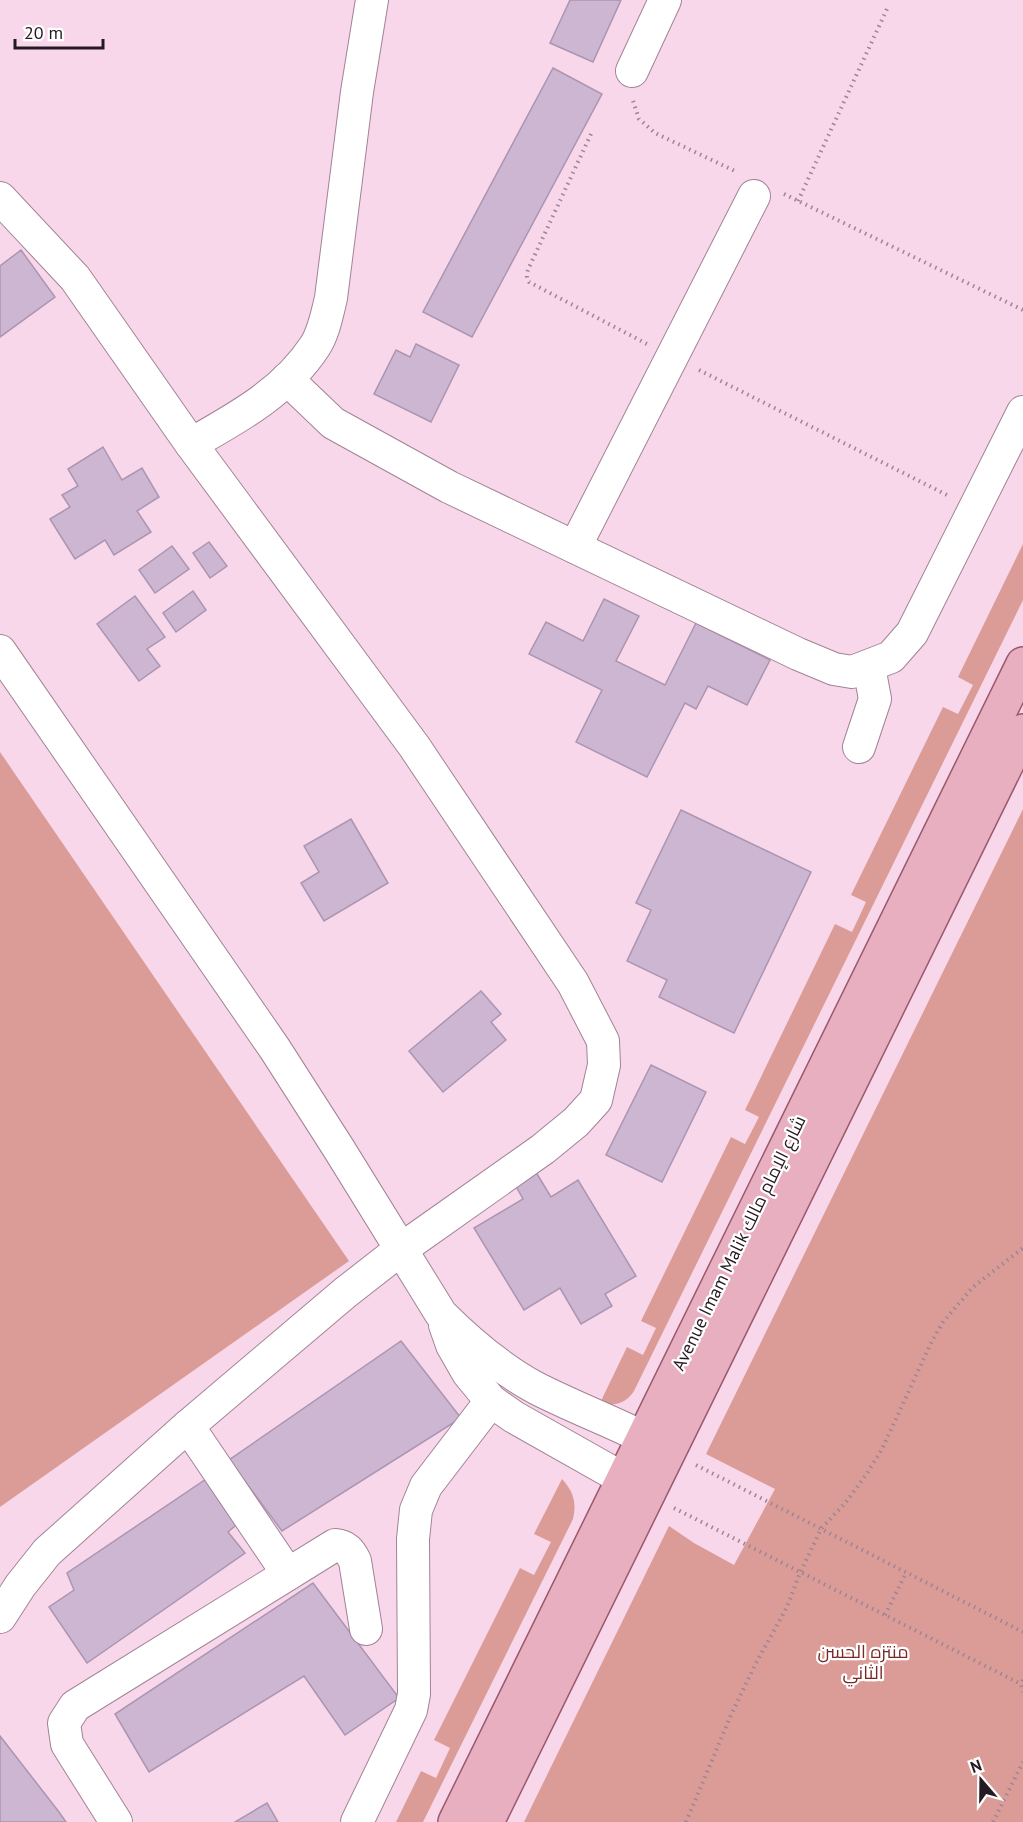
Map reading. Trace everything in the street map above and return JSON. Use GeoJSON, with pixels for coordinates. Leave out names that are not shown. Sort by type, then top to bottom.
{"type":"FeatureCollection","features":[{"type":"Feature","properties":{"kind":"main road","name":"Avenue Imam Malik شارع الإمام مالك"},"geometry":{"type":"LineString","coordinates":[[487,1822],[636,1486],[1023,664]]}},
{"type":"Feature","properties":{"kind":"main road","name":"Avenue Imam Malik شارع الإمام مالك"},"geometry":{"type":"LineString","coordinates":[[656,1444],[1023,731]]}},
{"type":"Feature","properties":{"kind":"main road","name":"Avenue Imam Malik شارع الإمام مالك"},"geometry":{"type":"LineString","coordinates":[[455,1822],[636,1486]]}},
{"type":"Feature","properties":{"kind":"street"},"geometry":{"type":"LineString","coordinates":[[191,444],[262,402],[287,379],[315,346],[325,324],[331,298],[357,92],[372,0]]}},
{"type":"Feature","properties":{"kind":"street"},"geometry":{"type":"LineString","coordinates":[[632,71],[665,0]]}},
{"type":"Feature","properties":{"kind":"street"},"geometry":{"type":"LineString","coordinates":[[575,547],[757,187]]}},
{"type":"Feature","properties":{"kind":"street"},"geometry":{"type":"LineString","coordinates":[[0,198],[75,278],[191,444],[414,746],[573,982],[603,1041],[604,1065],[596,1100],[576,1122],[543,1149],[400,1250],[346,1292],[188,1426],[47,1552],[20,1586],[0,1617]]}},
{"type":"Feature","properties":{"kind":"street"},"geometry":{"type":"LineString","coordinates":[[287,379],[333,423],[449,487],[724,620],[816,662],[834,669],[852,672],[891,657],[912,633],[1023,412]]}},
{"type":"Feature","properties":{"kind":"street"},"geometry":{"type":"LineString","coordinates":[[0,651],[274,1049],[441,1314],[485,1354],[518,1377],[589,1414],[656,1444]]}},
{"type":"Feature","properties":{"kind":"street"},"geometry":{"type":"LineString","coordinates":[[859,747],[875,699],[869,667]]}},
{"type":"Feature","properties":{"kind":"street"},"geometry":{"type":"LineString","coordinates":[[441,1314],[452,1345],[468,1373],[491,1401],[514,1417],[636,1486]]}},
{"type":"Feature","properties":{"kind":"street"},"geometry":{"type":"LineString","coordinates":[[357,1822],[411,1710],[414,1694],[413,1539],[416,1510],[426,1486],[491,1401]]}},
{"type":"Feature","properties":{"kind":"street"},"geometry":{"type":"LineString","coordinates":[[188,1426],[288,1574]]}},
{"type":"Feature","properties":{"kind":"street"},"geometry":{"type":"LineString","coordinates":[[116,1822],[67,1744],[63,1723],[75,1706],[335,1545],[343,1545],[350,1551],[355,1561],[366,1629]]}},
{"type":"Feature","properties":{"kind":"path"},"geometry":{"type":"LineString","coordinates":[[798,201],[887,9]]}},
{"type":"Feature","properties":{"kind":"path"},"geometry":{"type":"LineString","coordinates":[[632,71],[631,97],[639,119],[656,133],[757,187],[798,201],[1023,310]]}},
{"type":"Feature","properties":{"kind":"path"},"geometry":{"type":"LineString","coordinates":[[686,1822],[731,1715],[786,1609],[821,1529],[867,1475],[882,1449],[943,1322],[973,1287],[1023,1248]]}},
{"type":"Feature","properties":{"kind":"path"},"geometry":{"type":"LineString","coordinates":[[656,1444],[1023,1632]]}},
{"type":"Feature","properties":{"kind":"path"},"geometry":{"type":"LineString","coordinates":[[636,1486],[800,1573],[1022,1682],[1023,1692]]}},
{"type":"Feature","properties":{"kind":"path"},"geometry":{"type":"LineString","coordinates":[[885,1615],[906,1573]]}},
{"type":"Feature","properties":{"kind":"path"},"geometry":{"type":"LineString","coordinates":[[993,1822],[1023,1762]]}},
{"type":"Feature","properties":{"kind":"green space"},"geometry":{"type":"Polygon","coordinates":[[[1023,544],[1023,600],[634,1391],[623,1402],[599,1405],[627,1347],[643,1355],[656,1328],[641,1321],[731,1137],[745,1144],[759,1117],[745,1110],[835,924],[852,932],[866,902],[851,895],[943,707],[958,714],[973,685],[958,677],[1023,544]]]}},
{"type":"Feature","properties":{"kind":"green space"},"geometry":{"type":"Polygon","coordinates":[[[0,752],[349,1261],[0,1507],[0,752]]]}},
{"type":"Feature","properties":{"kind":"green space","name":"منتزه الحسن الثاني"},"geometry":{"type":"Polygon","coordinates":[[[1023,809],[1023,1822],[524,1822],[669,1526],[734,1565],[775,1489],[706,1454],[1023,809]]]}},
{"type":"Feature","properties":{"kind":"green space"},"geometry":{"type":"Polygon","coordinates":[[[562,1479],[573,1497],[575,1507],[573,1519],[423,1822],[396,1822],[421,1771],[436,1778],[450,1748],[434,1740],[520,1568],[534,1575],[551,1542],[534,1534],[562,1479]]]}},
{"type":"Feature","properties":{"kind":"building"},"geometry":{"type":"Polygon","coordinates":[[[570,0],[621,0],[593,62],[550,43],[570,0]]]}},
{"type":"Feature","properties":{"kind":"building"},"geometry":{"type":"Polygon","coordinates":[[[553,68],[602,94],[472,337],[423,312],[553,68]]]}},
{"type":"Feature","properties":{"kind":"building"},"geometry":{"type":"Polygon","coordinates":[[[21,250],[55,297],[0,337],[0,266],[21,250]]]}},
{"type":"Feature","properties":{"kind":"building"},"geometry":{"type":"Polygon","coordinates":[[[416,344],[459,365],[431,422],[374,394],[396,350],[410,357],[416,344]]]}},
{"type":"Feature","properties":{"kind":"building"},"geometry":{"type":"Polygon","coordinates":[[[103,447],[122,480],[142,468],[159,497],[137,511],[151,532],[114,555],[105,540],[75,559],[50,519],[70,507],[62,495],[78,486],[68,469],[103,447]]]}},
{"type":"Feature","properties":{"kind":"building"},"geometry":{"type":"Polygon","coordinates":[[[209,542],[227,566],[210,578],[193,553],[209,542]]]}},
{"type":"Feature","properties":{"kind":"building"},"geometry":{"type":"Polygon","coordinates":[[[172,546],[189,569],[155,593],[139,570],[172,546]]]}},
{"type":"Feature","properties":{"kind":"building"},"geometry":{"type":"Polygon","coordinates":[[[193,591],[206,610],[176,632],[163,613],[193,591]]]}},
{"type":"Feature","properties":{"kind":"building"},"geometry":{"type":"Polygon","coordinates":[[[135,596],[165,637],[147,649],[160,666],[139,681],[97,624],[135,596]]]}},
{"type":"Feature","properties":{"kind":"building"},"geometry":{"type":"Polygon","coordinates":[[[604,599],[639,616],[616,661],[665,685],[696,623],[770,660],[747,705],[708,686],[696,709],[685,703],[647,777],[576,742],[602,690],[529,654],[546,622],[583,641],[604,599]]]}},
{"type":"Feature","properties":{"kind":"building"},"geometry":{"type":"Polygon","coordinates":[[[681,810],[811,872],[734,1033],[659,997],[667,980],[627,961],[651,910],[636,903],[681,810]]]}},
{"type":"Feature","properties":{"kind":"building"},"geometry":{"type":"Polygon","coordinates":[[[351,819],[388,883],[324,921],[301,883],[319,872],[304,846],[351,819]]]}},
{"type":"Feature","properties":{"kind":"building"},"geometry":{"type":"Polygon","coordinates":[[[481,991],[501,1014],[491,1022],[506,1040],[443,1092],[409,1051],[481,991]]]}},
{"type":"Feature","properties":{"kind":"building"},"geometry":{"type":"Polygon","coordinates":[[[651,1065],[706,1092],[662,1182],[606,1155],[651,1065]]]}},
{"type":"Feature","properties":{"kind":"building"},"geometry":{"type":"Polygon","coordinates":[[[534,1169],[551,1197],[578,1180],[636,1276],[605,1294],[612,1306],[581,1324],[560,1288],[524,1310],[474,1228],[523,1199],[513,1181],[534,1169]]]}},
{"type":"Feature","properties":{"kind":"building"},"geometry":{"type":"Polygon","coordinates":[[[401,1341],[461,1418],[282,1531],[229,1460],[401,1341]]]}},
{"type":"Feature","properties":{"kind":"building"},"geometry":{"type":"Polygon","coordinates":[[[212,1475],[242,1520],[228,1532],[245,1553],[87,1663],[49,1607],[74,1590],[67,1573],[212,1475]]]}},
{"type":"Feature","properties":{"kind":"building"},"geometry":{"type":"Polygon","coordinates":[[[313,1583],[399,1698],[345,1735],[304,1676],[149,1772],[115,1714],[313,1583]]]}},
{"type":"Feature","properties":{"kind":"building"},"geometry":{"type":"Polygon","coordinates":[[[0,1736],[59,1812],[66,1822],[0,1822],[0,1736]]]}},
{"type":"Feature","properties":{"kind":"building"},"geometry":{"type":"Polygon","coordinates":[[[267,1803],[278,1822],[235,1822],[267,1803]]]}}]}
